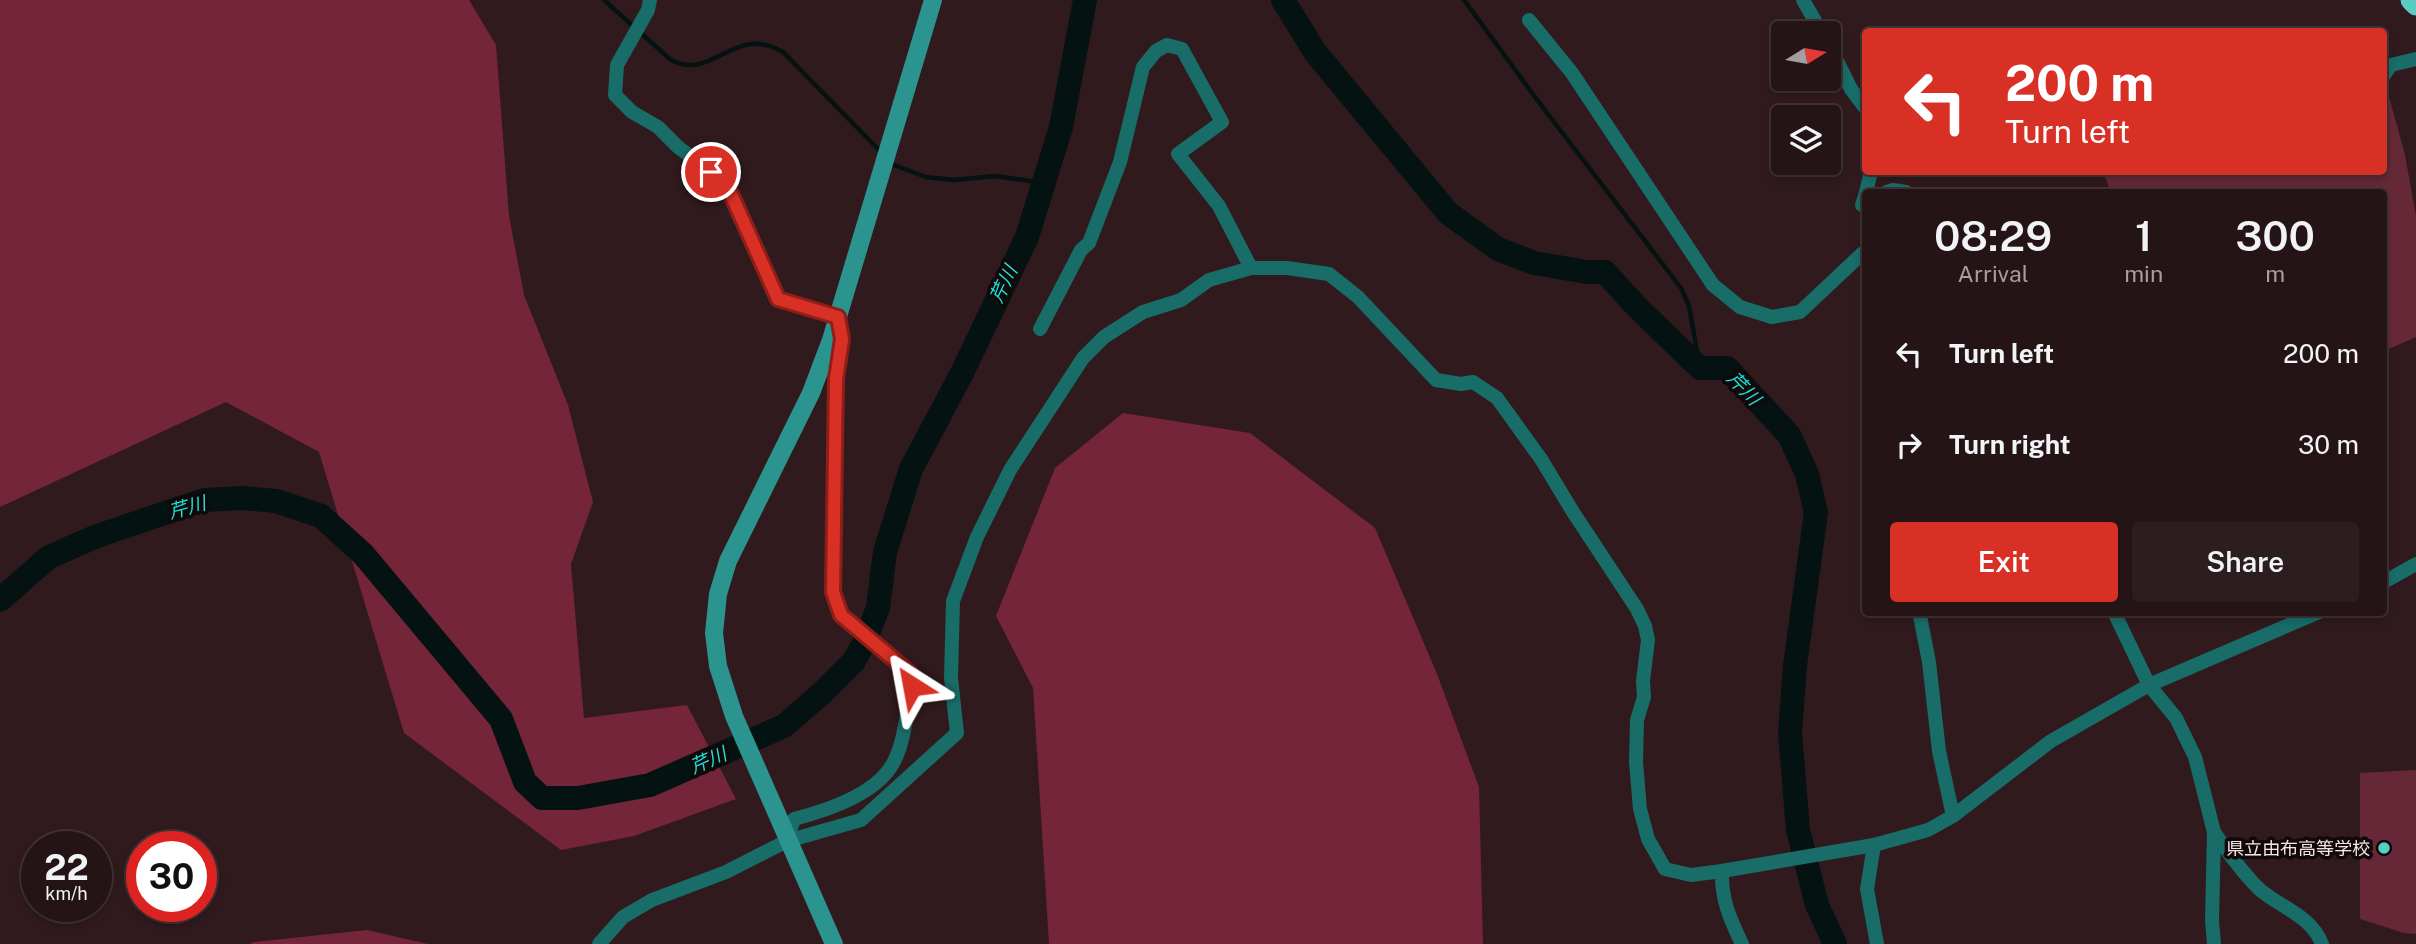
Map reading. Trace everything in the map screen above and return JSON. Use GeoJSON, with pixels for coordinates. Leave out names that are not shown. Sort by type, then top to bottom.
{"type":"FeatureCollection","features":[{"type":"Feature","properties":{"kind":"highway"},"geometry":{"type":"LineString","coordinates":[[2411,0],[2416,5]]}},
{"type":"Feature","properties":{"kind":"street"},"geometry":{"type":"LineString","coordinates":[[650,0],[648,10],[617,65],[615,95],[632,112],[658,127],[678,147],[711,172],[731,194],[778,299],[838,317]]}},
{"type":"Feature","properties":{"kind":"street"},"geometry":{"type":"LineString","coordinates":[[834,944],[734,716],[718,666],[715,620],[718,594],[728,561],[811,393],[838,317],[933,0]]}},
{"type":"Feature","properties":{"kind":"street"},"geometry":{"type":"LineString","coordinates":[[1803,0],[1815,21]]}},
{"type":"Feature","properties":{"kind":"street"},"geometry":{"type":"LineString","coordinates":[[1529,20],[1572,74],[1713,285],[1740,307],[1772,317],[1800,312],[1862,254]]}},
{"type":"Feature","properties":{"kind":"street"},"geometry":{"type":"LineString","coordinates":[[1040,329],[1093,231],[1120,162],[1143,66],[1156,51],[1167,45],[1182,49],[1222,122],[1178,154],[1219,206],[1251,268]]}},
{"type":"Feature","properties":{"kind":"street"},"geometry":{"type":"LineString","coordinates":[[2387,71],[2392,65],[2416,59]]}},
{"type":"Feature","properties":{"kind":"street"},"geometry":{"type":"LineString","coordinates":[[1841,69],[1862,104]]}},
{"type":"Feature","properties":{"kind":"street"},"geometry":{"type":"LineString","coordinates":[[784,832],[862,820],[957,733],[951,678],[953,601],[977,537],[1010,470],[1083,358],[1104,337],[1143,312],[1181,300],[1209,280],[1251,268],[1287,268],[1329,274],[1358,297],[1436,380],[1461,384],[1473,382],[1497,398],[1541,459],[1645,626],[1648,640],[1643,681],[1644,697],[1637,720],[1636,762],[1640,808],[1648,839],[1665,869],[1691,874],[1723,871],[1867,846],[1928,830],[1953,816],[2051,741],[2149,685],[2310,616]]}},
{"type":"Feature","properties":{"kind":"street"},"geometry":{"type":"LineString","coordinates":[[599,944],[624,917],[652,900],[726,872],[784,832],[794,819],[827,811],[876,783],[890,769],[903,740],[912,686],[910,673],[841,615],[833,592],[836,379],[842,339],[838,317]]}},
{"type":"Feature","properties":{"kind":"street"},"geometry":{"type":"LineString","coordinates":[[2387,580],[2416,564]]}},
{"type":"Feature","properties":{"kind":"street"},"geometry":{"type":"LineString","coordinates":[[1920,616],[1929,662],[1939,751],[1953,816]]}},
{"type":"Feature","properties":{"kind":"street"},"geometry":{"type":"LineString","coordinates":[[2116,616],[2149,685],[2176,718],[2195,757],[2214,832],[2214,944]]}},
{"type":"Feature","properties":{"kind":"street"},"geometry":{"type":"LineString","coordinates":[[2214,832],[2237,866],[2260,890],[2307,920],[2322,944]]}},
{"type":"Feature","properties":{"kind":"street"},"geometry":{"type":"LineString","coordinates":[[1867,846],[1867,889],[1877,944]]}},
{"type":"Feature","properties":{"kind":"street"},"geometry":{"type":"LineString","coordinates":[[1723,871],[1722,892],[1729,917],[1742,944]]}},
{"type":"Feature","properties":{"kind":"shaded area"},"geometry":{"type":"Polygon","coordinates":[[[0,0],[469,0],[496,45],[509,216],[524,295],[568,405],[593,502],[571,564],[584,718],[687,705],[736,799],[634,836],[561,850],[404,733],[319,452],[226,402],[0,507],[0,0]]]}},
{"type":"Feature","properties":{"kind":"shaded area"},"geometry":{"type":"Polygon","coordinates":[[[2387,89],[2405,155],[2416,216],[2416,337],[2387,350],[2387,189],[2110,189],[2104,175],[2387,175],[2387,89]]]}},
{"type":"Feature","properties":{"kind":"shaded area"},"geometry":{"type":"Polygon","coordinates":[[[1123,413],[1250,433],[1375,528],[1437,674],[1479,787],[1483,944],[1049,944],[1033,688],[996,616],[1055,468],[1123,413]]]}},
{"type":"Feature","properties":{"kind":"shaded area","name":"県立由布高等学校"},"geometry":{"type":"Polygon","coordinates":[[[2416,770],[2416,934],[2404,933],[2360,919],[2360,773],[2416,770]]]}},
{"type":"Feature","properties":{"kind":"shaded area"},"geometry":{"type":"Polygon","coordinates":[[[367,930],[428,944],[250,944],[254,942],[367,930]]]}},
{"type":"Feature","properties":{"kind":"waterway"},"geometry":{"type":"LineString","coordinates":[[604,0],[671,60],[686,65],[699,64],[751,44],[766,45],[783,52],[883,154]]}},
{"type":"Feature","properties":{"kind":"waterway","name":"芹川"},"geometry":{"type":"LineString","coordinates":[[0,600],[49,557],[97,536],[204,500],[242,498],[276,501],[321,516],[363,554],[501,719],[525,782],[542,798],[578,798],[650,785],[784,726],[854,661],[864,643],[878,608],[885,552],[911,469],[962,373],[1027,237],[1061,127],[1085,0]]}},
{"type":"Feature","properties":{"kind":"waterway","name":"芹川"},"geometry":{"type":"LineString","coordinates":[[1283,0],[1315,52],[1448,213],[1498,249],[1534,263],[1587,272],[1605,272],[1700,368],[1727,368],[1789,435],[1807,474],[1816,513],[1795,665],[1790,733],[1798,830],[1817,905],[1835,944]]}},
{"type":"Feature","properties":{"kind":"waterway"},"geometry":{"type":"LineString","coordinates":[[1464,0],[1681,288],[1689,306],[1700,368]]}},
{"type":"Feature","properties":{"kind":"waterway"},"geometry":{"type":"LineString","coordinates":[[889,160],[894,165],[926,177],[954,180],[995,176],[1043,183]]}},
{"type":"Feature","properties":{"kind":"place","name":"県立由布高等学校"},"geometry":{"type":"Point","coordinates":[2384,848]}},
{"type":"Feature","properties":{"kind":"route"},"geometry":{"type":"LineString","coordinates":[[711,172],[731,194],[778,299],[838,317],[842,339],[836,379],[833,592],[841,615],[910,673],[912,686]]}}]}
